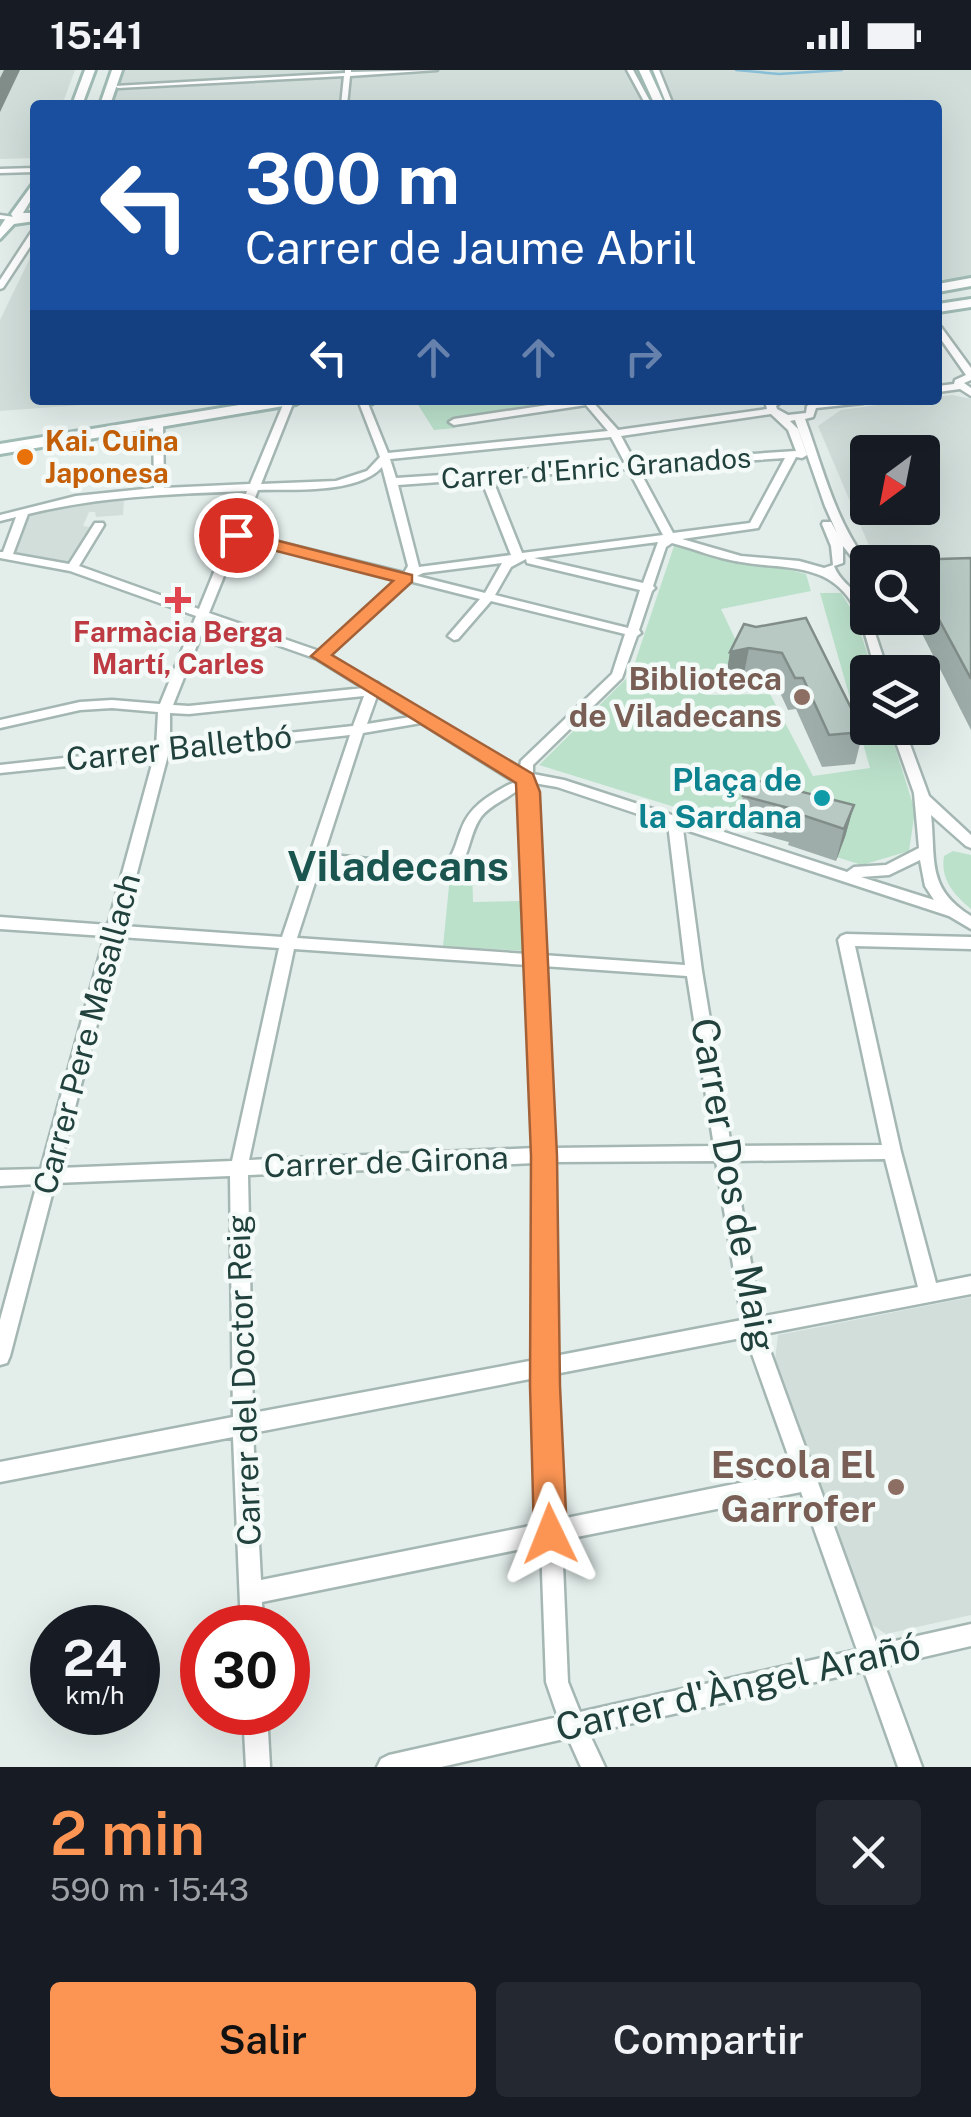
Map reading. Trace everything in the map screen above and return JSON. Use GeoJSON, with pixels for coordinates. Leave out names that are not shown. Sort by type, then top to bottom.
{"type":"FeatureCollection","features":[{"type":"Feature","properties":{"kind":"street"},"geometry":{"type":"LineString","coordinates":[[79,100],[90,72],[152,84],[434,70]]}},
{"type":"Feature","properties":{"kind":"street"},"geometry":{"type":"LineString","coordinates":[[630,70],[652,100]]}},
{"type":"Feature","properties":{"kind":"street"},"geometry":{"type":"LineString","coordinates":[[644,70],[654,100]]}},
{"type":"Feature","properties":{"kind":"street"},"geometry":{"type":"LineString","coordinates":[[656,70],[668,100]]}},
{"type":"Feature","properties":{"kind":"street"},"geometry":{"type":"LineString","coordinates":[[345,100],[348,72]]}},
{"type":"Feature","properties":{"kind":"street"},"geometry":{"type":"LineString","coordinates":[[0,167],[30,167]]}},
{"type":"Feature","properties":{"kind":"street"},"geometry":{"type":"LineString","coordinates":[[12,226],[30,191]]}},
{"type":"Feature","properties":{"kind":"street"},"geometry":{"type":"LineString","coordinates":[[0,286],[30,240]]}},
{"type":"Feature","properties":{"kind":"street"},"geometry":{"type":"LineString","coordinates":[[942,287],[971,282]]}},
{"type":"Feature","properties":{"kind":"street"},"geometry":{"type":"LineString","coordinates":[[942,307],[971,302]]}},
{"type":"Feature","properties":{"kind":"street"},"geometry":{"type":"LineString","coordinates":[[942,335],[971,376],[959,381],[960,386]]}},
{"type":"Feature","properties":{"kind":"street"},"geometry":{"type":"LineString","coordinates":[[942,388],[960,386],[971,392]]}},
{"type":"Feature","properties":{"kind":"street"},"geometry":{"type":"LineString","coordinates":[[0,449],[262,405]]}},
{"type":"Feature","properties":{"kind":"street"},"geometry":{"type":"LineString","coordinates":[[164,710],[290,405]]}},
{"type":"Feature","properties":{"kind":"street"},"geometry":{"type":"LineString","coordinates":[[367,405],[386,456],[414,566],[406,578]]}},
{"type":"Feature","properties":{"kind":"street"},"geometry":{"type":"LineString","coordinates":[[454,422],[562,405]]}},
{"type":"Feature","properties":{"kind":"street"},"geometry":{"type":"LineString","coordinates":[[591,405],[611,427],[670,539]]}},
{"type":"Feature","properties":{"kind":"street"},"geometry":{"type":"LineString","coordinates":[[771,405],[794,429],[797,454],[836,546],[835,573],[850,594]]}},
{"type":"Feature","properties":{"kind":"street"},"geometry":{"type":"LineString","coordinates":[[0,518],[50,503],[112,495],[346,482],[371,473],[386,456],[776,414],[800,419],[810,416],[812,406],[820,405]]}},
{"type":"Feature","properties":{"kind":"street"},"geometry":{"type":"LineString","coordinates":[[800,419],[830,506],[850,548]]}},
{"type":"Feature","properties":{"kind":"street"},"geometry":{"type":"LineString","coordinates":[[158,422],[159,491]]}},
{"type":"Feature","properties":{"kind":"street"},"geometry":{"type":"LineString","coordinates":[[320,656],[406,578],[420,570],[754,526],[797,454]]}},
{"type":"Feature","properties":{"kind":"street","name":"Carrer d'Enric Granados"},"geometry":{"type":"LineString","coordinates":[[390,482],[797,454]]}},
{"type":"Feature","properties":{"kind":"street"},"geometry":{"type":"LineString","coordinates":[[485,476],[518,558]]}},
{"type":"Feature","properties":{"kind":"street"},"geometry":{"type":"LineString","coordinates":[[24,511],[4,555],[72,568],[320,656],[423,719],[530,792],[557,1682],[593,1767]]}},
{"type":"Feature","properties":{"kind":"street"},"geometry":{"type":"LineString","coordinates":[[72,568],[100,525]]}},
{"type":"Feature","properties":{"kind":"street"},"geometry":{"type":"LineString","coordinates":[[236,535],[635,632]]}},
{"type":"Feature","properties":{"kind":"street"},"geometry":{"type":"LineString","coordinates":[[519,783],[526,764],[618,674],[635,632],[660,545],[670,539],[740,558],[799,564],[850,578]]}},
{"type":"Feature","properties":{"kind":"street"},"geometry":{"type":"LineString","coordinates":[[454,636],[488,596],[506,565],[518,558],[649,588]]}},
{"type":"Feature","properties":{"kind":"street"},"geometry":{"type":"LineString","coordinates":[[835,573],[850,569]]}},
{"type":"Feature","properties":{"kind":"street"},"geometry":{"type":"LineString","coordinates":[[0,724],[80,706],[112,704],[164,710],[373,688]]}},
{"type":"Feature","properties":{"kind":"street","name":"Carrer del Doctor Reig"},"geometry":{"type":"LineString","coordinates":[[251,1605],[238,1168],[288,944],[373,688]]}},
{"type":"Feature","properties":{"kind":"street","name":"Carrer Pere Masallach"},"geometry":{"type":"LineString","coordinates":[[0,1356],[163,748],[164,710]]}},
{"type":"Feature","properties":{"kind":"street","name":"Carrer Balletbó"},"geometry":{"type":"LineString","coordinates":[[0,769],[163,748],[358,730],[423,719]]}},
{"type":"Feature","properties":{"kind":"street"},"geometry":{"type":"LineString","coordinates":[[904,745],[922,798],[927,875],[949,911]]}},
{"type":"Feature","properties":{"kind":"street"},"geometry":{"type":"LineString","coordinates":[[315,858],[446,872],[460,861],[472,818],[486,804],[519,783],[559,783],[812,864],[949,911],[970,923]]}},
{"type":"Feature","properties":{"kind":"street"},"geometry":{"type":"LineString","coordinates":[[922,798],[971,845]]}},
{"type":"Feature","properties":{"kind":"street","name":"Carrer Dos de Maig"},"geometry":{"type":"LineString","coordinates":[[675,820],[694,970],[753,1330],[910,1767]]}},
{"type":"Feature","properties":{"kind":"street"},"geometry":{"type":"LineString","coordinates":[[812,864],[868,874],[888,870],[926,847],[950,840],[971,845]]}},
{"type":"Feature","properties":{"kind":"street"},"geometry":{"type":"LineString","coordinates":[[0,924],[694,970]]}},
{"type":"Feature","properties":{"kind":"street"},"geometry":{"type":"LineString","coordinates":[[929,1294],[892,1152],[846,940],[971,943]]}},
{"type":"Feature","properties":{"kind":"street","name":"Carrer de Girona"},"geometry":{"type":"LineString","coordinates":[[0,1178],[544,1156],[892,1152]]}},
{"type":"Feature","properties":{"kind":"street"},"geometry":{"type":"LineString","coordinates":[[0,1472],[971,1286]]}},
{"type":"Feature","properties":{"kind":"street"},"geometry":{"type":"LineString","coordinates":[[250,1592],[808,1480]]}},
{"type":"Feature","properties":{"kind":"street","name":"Carrer d'Àngel Arañó"},"geometry":{"type":"LineString","coordinates":[[389,1767],[971,1635]]}},
{"type":"Feature","properties":{"kind":"street"},"geometry":{"type":"LineString","coordinates":[[256,1735],[258,1767]]}},
{"type":"Feature","properties":{"kind":"shaded area"},"geometry":{"type":"Polygon","coordinates":[[[0,70],[75,70],[64,100],[30,100],[30,158],[0,159],[0,70]]]}},
{"type":"Feature","properties":{"kind":"shaded area"},"geometry":{"type":"Polygon","coordinates":[[[123,70],[971,70],[971,278],[942,282],[942,100],[108,100],[123,70]]]}},
{"type":"Feature","properties":{"kind":"shaded area"},"geometry":{"type":"Polygon","coordinates":[[[30,258],[30,405],[81,405],[0,411],[0,320],[30,258]]]}},
{"type":"Feature","properties":{"kind":"shaded area"},"geometry":{"type":"Polygon","coordinates":[[[952,395],[971,399],[971,559],[940,560],[940,545],[869,545],[860,525],[940,525],[940,435],[850,435],[850,501],[818,426],[841,410],[878,405],[942,405],[942,396],[952,395]]]}},
{"type":"Feature","properties":{"kind":"shaded area"},"geometry":{"type":"Polygon","coordinates":[[[124,499],[123,515],[96,517],[95,512],[89,512],[83,526],[91,527],[69,562],[14,552],[31,514],[124,499]]]}},
{"type":"Feature","properties":{"kind":"shaded area","name":"Escola El Garrofer"},"geometry":{"type":"Polygon","coordinates":[[[971,1297],[971,1615],[886,1634],[871,1624],[775,1360],[778,1335],[971,1297]]]}},
{"type":"Feature","properties":{"kind":"green space"},"geometry":{"type":"Polygon","coordinates":[[[418,405],[535,405],[453,419],[455,428],[434,430],[418,405]]]}},
{"type":"Feature","properties":{"kind":"green space"},"geometry":{"type":"Polygon","coordinates":[[[675,543],[806,574],[811,591],[721,609],[739,647],[707,695],[770,694],[813,776],[870,768],[863,745],[894,745],[915,811],[909,851],[862,865],[539,765],[631,674],[675,543]]]}},
{"type":"Feature","properties":{"kind":"green space"},"geometry":{"type":"Polygon","coordinates":[[[820,593],[841,593],[850,607],[850,635],[861,635],[868,655],[850,655],[850,698],[820,593]]]}},
{"type":"Feature","properties":{"kind":"green space"},"geometry":{"type":"Polygon","coordinates":[[[953,851],[971,855],[971,909],[946,879],[944,856],[953,851]]]}},
{"type":"Feature","properties":{"kind":"green space"},"geometry":{"type":"Polygon","coordinates":[[[472,865],[473,902],[521,901],[525,951],[443,946],[450,876],[472,865]]]}},
{"type":"Feature","properties":{"kind":"building"},"geometry":{"type":"Polygon","coordinates":[[[971,558],[971,679],[940,621],[940,559],[971,558]]]}},
{"type":"Feature","properties":{"kind":"building"},"geometry":{"type":"Polygon","coordinates":[[[806,618],[850,706],[850,733],[829,735],[803,678],[795,678],[782,653],[749,648],[730,652],[744,624],[756,627],[806,618]]]}},
{"type":"Feature","properties":{"kind":"building"},"geometry":{"type":"Polygon","coordinates":[[[751,779],[854,805],[844,829],[796,813],[797,810],[743,796],[751,779]]]}},
{"type":"Feature","properties":{"kind":"waterway"},"geometry":{"type":"LineString","coordinates":[[736,70],[779,74],[842,70]]}},
{"type":"Feature","properties":{"kind":"place","name":"Kai. Cuina Japonesa"},"geometry":{"type":"Point","coordinates":[25,457]}},
{"type":"Feature","properties":{"kind":"place","name":"Farmàcia Berga Martí, Carles"},"geometry":{"type":"Point","coordinates":[178,600]}},
{"type":"Feature","properties":{"kind":"place","name":"Biblioteca de Viladecans"},"geometry":{"type":"Point","coordinates":[802,697]}},
{"type":"Feature","properties":{"kind":"place","name":"Plaça de la Sardana"},"geometry":{"type":"Point","coordinates":[822,798]}},
{"type":"Feature","properties":{"kind":"place","name":"Escola El Garrofer"},"geometry":{"type":"Point","coordinates":[896,1487]}},
{"type":"Feature","properties":{"kind":"district","name":"Viladecans"},"geometry":{"type":"Point","coordinates":[398,866]}},
{"type":"Feature","properties":{"kind":"route"},"geometry":{"type":"LineString","coordinates":[[236,535],[406,578],[320,656],[514,776],[526,779],[530,792],[544,1156],[550,1534]]}}]}
